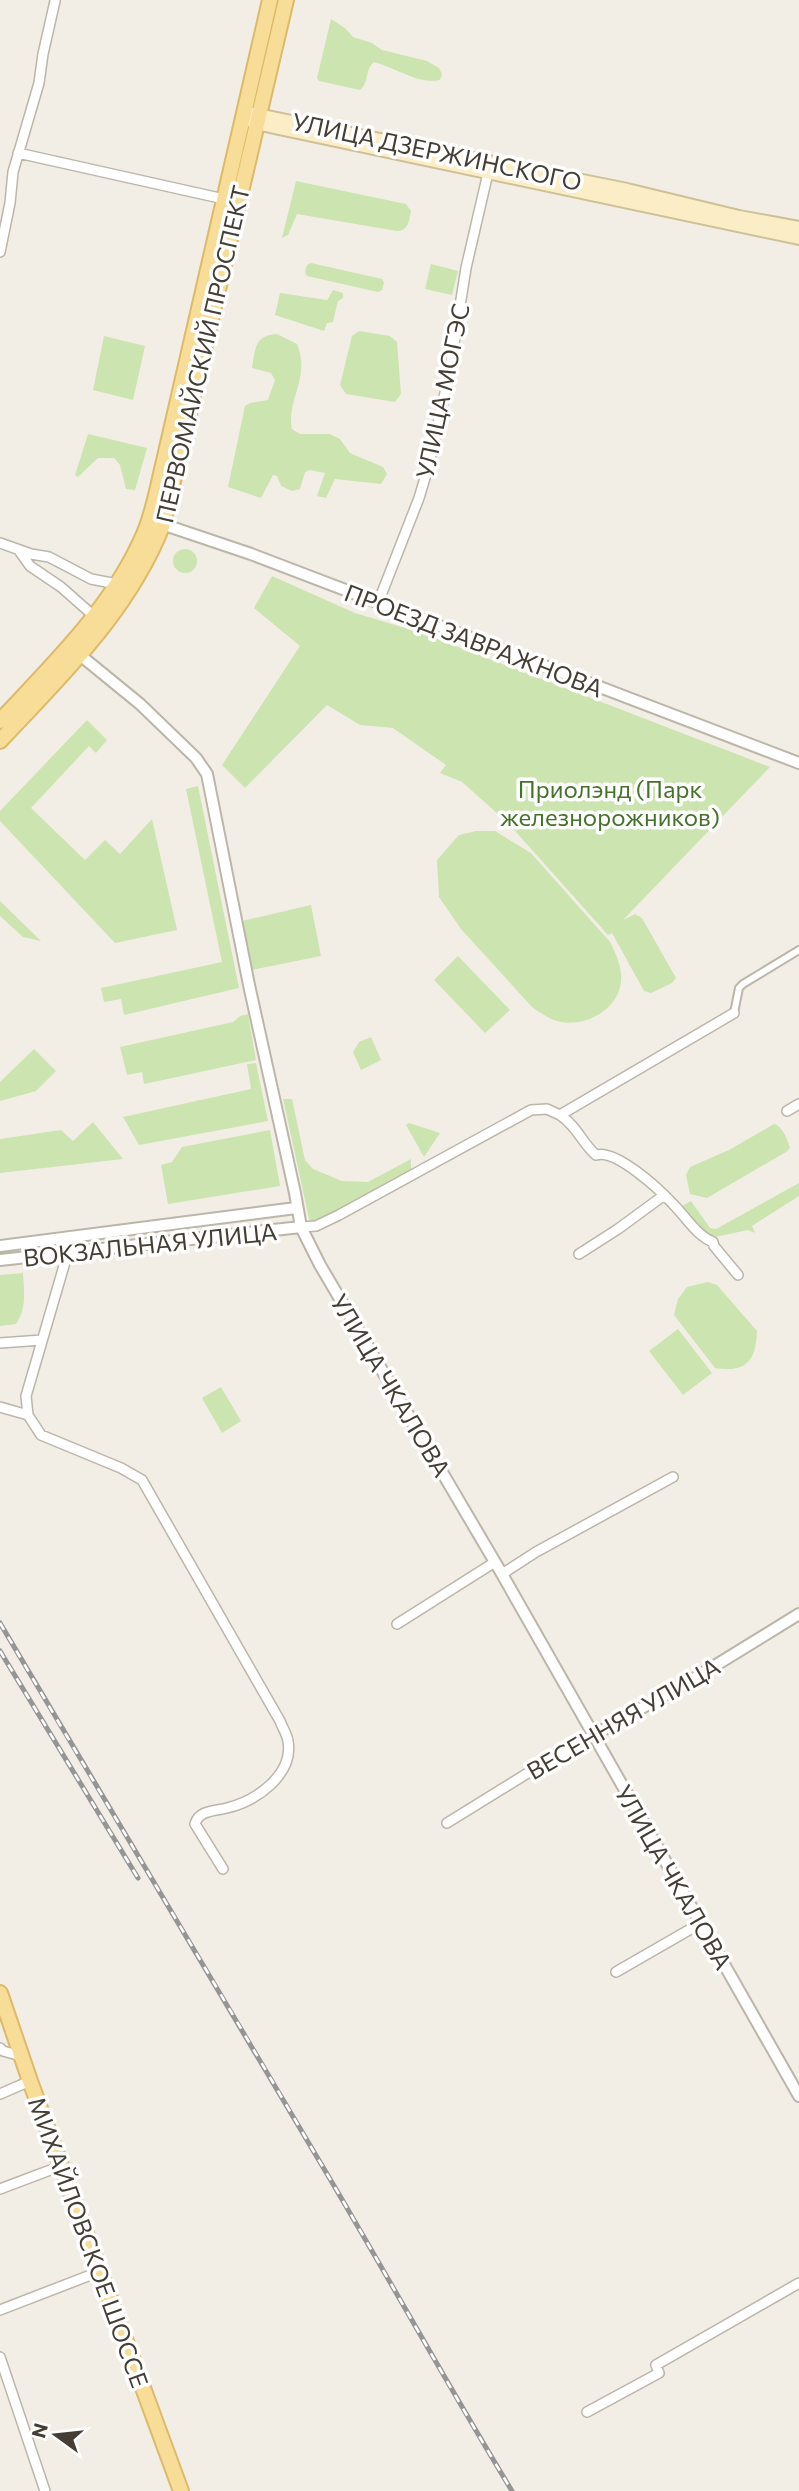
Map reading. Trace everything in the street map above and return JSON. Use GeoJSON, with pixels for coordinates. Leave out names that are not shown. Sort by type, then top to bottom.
{"type":"FeatureCollection","features":[{"type":"Feature","properties":{"kind":"main road","name":"ПЕРВОМАЙСКИЙ ПРОСПЕКТ"},"geometry":{"type":"LineString","coordinates":[[0,721],[95,617],[156,522],[250,116],[270,0]]}},
{"type":"Feature","properties":{"kind":"main road","name":"ПЕРВОМАЙСКИЙ ПРОСПЕКТ"},"geometry":{"type":"LineString","coordinates":[[0,741],[80,656],[113,615],[152,552],[224,199],[286,0]]}},
{"type":"Feature","properties":{"kind":"main road","name":"УЛИЦА ДЗЕРЖИНСКОГО"},"geometry":{"type":"LineString","coordinates":[[250,116],[488,173],[799,228]]}},
{"type":"Feature","properties":{"kind":"main road","name":"УЛИЦА ДЗЕРЖИНСКОГО"},"geometry":{"type":"LineString","coordinates":[[250,116],[626,196],[799,238]]}},
{"type":"Feature","properties":{"kind":"main road","name":"МИХАЙЛОВСКОЕ ШОССЕ"},"geometry":{"type":"LineString","coordinates":[[0,1993],[181,2491]]}},
{"type":"Feature","properties":{"kind":"street"},"geometry":{"type":"LineString","coordinates":[[0,252],[13,172],[38,83],[55,1]]}},
{"type":"Feature","properties":{"kind":"street"},"geometry":{"type":"LineString","coordinates":[[18,153],[224,199]]}},
{"type":"Feature","properties":{"kind":"street","name":"УЛИЦА МОГЭС"},"geometry":{"type":"LineString","coordinates":[[378,603],[428,468],[449,375],[466,268],[488,173]]}},
{"type":"Feature","properties":{"kind":"street","name":"ПРОЕЗД ЗАВРАЖНОВА"},"geometry":{"type":"LineString","coordinates":[[156,522],[251,554],[799,763]]}},
{"type":"Feature","properties":{"kind":"street"},"geometry":{"type":"LineString","coordinates":[[0,543],[48,557],[91,579],[117,584]]}},
{"type":"Feature","properties":{"kind":"street"},"geometry":{"type":"LineString","coordinates":[[19,550],[30,566],[61,587],[95,617]]}},
{"type":"Feature","properties":{"kind":"street","name":"УЛИЦА ЧКАЛОВА"},"geometry":{"type":"LineString","coordinates":[[80,656],[141,705],[196,758],[207,774],[251,998],[296,1193],[296,1208],[301,1227],[324,1272],[502,1574],[799,2096]]}},
{"type":"Feature","properties":{"kind":"street"},"geometry":{"type":"LineString","coordinates":[[560,1115],[734,1013],[737,995],[743,984],[799,950]]}},
{"type":"Feature","properties":{"kind":"street"},"geometry":{"type":"LineString","coordinates":[[787,1111],[799,1104]]}},
{"type":"Feature","properties":{"kind":"street"},"geometry":{"type":"LineString","coordinates":[[301,1227],[316,1226],[339,1215],[531,1110],[547,1109],[574,1125],[584,1143],[596,1155],[604,1153],[622,1160],[663,1196],[700,1234],[713,1242],[714,1247],[738,1275]]}},
{"type":"Feature","properties":{"kind":"street"},"geometry":{"type":"LineString","coordinates":[[579,1255],[663,1196]]}},
{"type":"Feature","properties":{"kind":"street","name":"ВОКЗАЛЬНАЯ УЛИЦА"},"geometry":{"type":"LineString","coordinates":[[0,1246],[296,1208]]}},
{"type":"Feature","properties":{"kind":"street","name":"ВОКЗАЛЬНАЯ УЛИЦА"},"geometry":{"type":"LineString","coordinates":[[0,1261],[301,1227]]}},
{"type":"Feature","properties":{"kind":"street"},"geometry":{"type":"LineString","coordinates":[[68,1237],[68,1252],[26,1395],[28,1415],[41,1435],[121,1468],[142,1480],[280,1721],[288,1741],[287,1762],[274,1784],[243,1803],[203,1813],[197,1819],[195,1824],[223,1869]]}},
{"type":"Feature","properties":{"kind":"street"},"geometry":{"type":"LineString","coordinates":[[0,1343],[42,1340]]}},
{"type":"Feature","properties":{"kind":"street"},"geometry":{"type":"LineString","coordinates":[[0,1407],[28,1415]]}},
{"type":"Feature","properties":{"kind":"street"},"geometry":{"type":"LineString","coordinates":[[502,1574],[536,1552],[673,1477]]}},
{"type":"Feature","properties":{"kind":"street"},"geometry":{"type":"LineString","coordinates":[[397,1624],[495,1562]]}},
{"type":"Feature","properties":{"kind":"street","name":"ВЕСЕННЯЯ УЛИЦА"},"geometry":{"type":"LineString","coordinates":[[447,1823],[799,1614]]}},
{"type":"Feature","properties":{"kind":"street"},"geometry":{"type":"LineString","coordinates":[[616,1972],[701,1923]]}},
{"type":"Feature","properties":{"kind":"street"},"geometry":{"type":"LineString","coordinates":[[0,2048],[21,2056]]}},
{"type":"Feature","properties":{"kind":"street"},"geometry":{"type":"LineString","coordinates":[[0,2094],[30,2081]]}},
{"type":"Feature","properties":{"kind":"street"},"geometry":{"type":"LineString","coordinates":[[0,2189],[61,2166]]}},
{"type":"Feature","properties":{"kind":"street"},"geometry":{"type":"LineString","coordinates":[[0,2310],[101,2271]]}},
{"type":"Feature","properties":{"kind":"street"},"geometry":{"type":"LineString","coordinates":[[587,2412],[659,2373],[656,2365],[799,2283]]}},
{"type":"Feature","properties":{"kind":"street"},"geometry":{"type":"LineString","coordinates":[[0,2357],[46,2491]]}},
{"type":"Feature","properties":{"kind":"green space"},"geometry":{"type":"Polygon","coordinates":[[[331,19],[353,37],[372,43],[382,50],[427,61],[439,68],[442,74],[440,80],[415,78],[374,62],[360,90],[319,81],[317,78],[331,19]]]}},
{"type":"Feature","properties":{"kind":"green space"},"geometry":{"type":"Polygon","coordinates":[[[296,181],[406,204],[411,211],[408,224],[401,231],[397,231],[297,214],[288,235],[282,238],[296,181]]]}},
{"type":"Feature","properties":{"kind":"green space"},"geometry":{"type":"Polygon","coordinates":[[[311,263],[382,279],[382,290],[378,292],[307,276],[307,265],[311,263]]]}},
{"type":"Feature","properties":{"kind":"green space"},"geometry":{"type":"Polygon","coordinates":[[[431,264],[458,271],[452,295],[425,289],[431,264]]]}},
{"type":"Feature","properties":{"kind":"green space"},"geometry":{"type":"Polygon","coordinates":[[[333,290],[343,293],[343,298],[338,301],[333,322],[327,323],[324,331],[275,315],[280,293],[327,300],[333,290]]]}},
{"type":"Feature","properties":{"kind":"green space"},"geometry":{"type":"Polygon","coordinates":[[[359,331],[390,336],[397,342],[401,394],[395,402],[346,394],[340,385],[352,336],[359,331]]]}},
{"type":"Feature","properties":{"kind":"green space"},"geometry":{"type":"Polygon","coordinates":[[[277,334],[297,344],[301,356],[300,378],[292,408],[292,429],[300,434],[330,434],[340,439],[350,453],[383,467],[387,474],[381,484],[335,479],[326,498],[317,496],[325,473],[310,470],[305,472],[300,489],[292,491],[281,486],[277,476],[273,475],[261,498],[228,487],[245,406],[268,400],[275,380],[271,373],[252,368],[255,349],[264,337],[277,334]]]}},
{"type":"Feature","properties":{"kind":"green space"},"geometry":{"type":"Polygon","coordinates":[[[104,336],[145,346],[133,400],[93,390],[104,336]]]}},
{"type":"Feature","properties":{"kind":"green space"},"geometry":{"type":"Polygon","coordinates":[[[88,434],[147,448],[135,490],[126,489],[120,465],[114,458],[98,458],[78,477],[75,475],[88,434]]]}},
{"type":"Feature","properties":{"kind":"green space"},"geometry":{"type":"Polygon","coordinates":[[[185,549],[196,556],[197,561],[190,572],[185,573],[174,566],[173,561],[180,550],[185,549]]]}},
{"type":"Feature","properties":{"kind":"green space","name":"Приолэнд (Парк железнорожников)"},"geometry":{"type":"Polygon","coordinates":[[[272,576],[355,613],[422,633],[770,767],[623,920],[635,914],[642,918],[676,978],[672,983],[651,993],[644,991],[612,933],[608,935],[507,822],[462,782],[440,773],[446,765],[393,728],[360,725],[327,705],[245,788],[222,765],[300,646],[254,608],[272,576]]]}},
{"type":"Feature","properties":{"kind":"green space"},"geometry":{"type":"Polygon","coordinates":[[[87,720],[107,740],[96,753],[89,746],[31,808],[85,860],[105,840],[120,854],[152,819],[177,930],[115,943],[0,821],[0,811],[87,720]]]}},
{"type":"Feature","properties":{"kind":"green space"},"geometry":{"type":"Polygon","coordinates":[[[198,786],[239,988],[124,1015],[121,999],[104,1002],[101,988],[222,962],[186,789],[198,786]]]}},
{"type":"Feature","properties":{"kind":"green space"},"geometry":{"type":"Polygon","coordinates":[[[495,831],[531,853],[610,942],[620,965],[620,985],[617,996],[603,1012],[572,1023],[546,1016],[532,1007],[461,929],[439,897],[437,860],[459,835],[495,831]]]}},
{"type":"Feature","properties":{"kind":"green space"},"geometry":{"type":"Polygon","coordinates":[[[0,901],[41,941],[23,937],[0,916],[0,901]]]}},
{"type":"Feature","properties":{"kind":"green space"},"geometry":{"type":"Polygon","coordinates":[[[311,905],[321,956],[252,970],[242,921],[311,905]]]}},
{"type":"Feature","properties":{"kind":"green space"},"geometry":{"type":"Polygon","coordinates":[[[458,956],[510,1010],[485,1033],[434,980],[458,956]]]}},
{"type":"Feature","properties":{"kind":"green space"},"geometry":{"type":"Polygon","coordinates":[[[248,1014],[256,1060],[144,1084],[142,1072],[127,1075],[120,1047],[233,1022],[248,1014]]]}},
{"type":"Feature","properties":{"kind":"green space"},"geometry":{"type":"Polygon","coordinates":[[[371,1037],[381,1060],[361,1070],[353,1052],[359,1042],[371,1037]]]}},
{"type":"Feature","properties":{"kind":"green space"},"geometry":{"type":"Polygon","coordinates":[[[34,1049],[56,1071],[36,1091],[0,1101],[0,1082],[34,1049]]]}},
{"type":"Feature","properties":{"kind":"green space"},"geometry":{"type":"Polygon","coordinates":[[[256,1063],[268,1121],[139,1145],[123,1117],[251,1089],[247,1064],[256,1063]]]}},
{"type":"Feature","properties":{"kind":"green space"},"geometry":{"type":"Polygon","coordinates":[[[283,1099],[292,1099],[305,1160],[313,1169],[342,1181],[368,1182],[411,1159],[411,1172],[322,1222],[310,1223],[283,1099]]]}},
{"type":"Feature","properties":{"kind":"green space"},"geometry":{"type":"Polygon","coordinates":[[[93,1122],[123,1159],[0,1173],[0,1139],[61,1130],[73,1141],[93,1122]]]}},
{"type":"Feature","properties":{"kind":"green space"},"geometry":{"type":"Polygon","coordinates":[[[409,1123],[440,1133],[424,1157],[406,1125],[409,1123]]]}},
{"type":"Feature","properties":{"kind":"green space"},"geometry":{"type":"Polygon","coordinates":[[[774,1124],[782,1130],[788,1141],[790,1148],[786,1152],[707,1198],[690,1194],[686,1175],[690,1167],[729,1150],[774,1124]]]}},
{"type":"Feature","properties":{"kind":"green space"},"geometry":{"type":"Polygon","coordinates":[[[270,1130],[280,1186],[168,1204],[161,1165],[172,1162],[182,1147],[270,1130]]]}},
{"type":"Feature","properties":{"kind":"green space"},"geometry":{"type":"Polygon","coordinates":[[[799,1183],[799,1196],[752,1226],[755,1233],[748,1230],[710,1238],[679,1208],[691,1201],[710,1228],[716,1229],[799,1183]]]}},
{"type":"Feature","properties":{"kind":"green space"},"geometry":{"type":"Polygon","coordinates":[[[23,1273],[24,1299],[20,1318],[16,1324],[0,1326],[0,1275],[23,1273]]]}},
{"type":"Feature","properties":{"kind":"green space"},"geometry":{"type":"Polygon","coordinates":[[[708,1282],[717,1285],[757,1331],[751,1357],[747,1363],[734,1369],[715,1368],[674,1315],[678,1299],[687,1287],[708,1282]]]}},
{"type":"Feature","properties":{"kind":"green space"},"geometry":{"type":"Polygon","coordinates":[[[678,1329],[712,1373],[683,1395],[649,1351],[678,1329]]]}},
{"type":"Feature","properties":{"kind":"green space"},"geometry":{"type":"Polygon","coordinates":[[[221,1387],[241,1421],[222,1433],[202,1398],[221,1387]]]}},
{"type":"Feature","properties":{"kind":"railway"},"geometry":{"type":"LineString","coordinates":[[0,1623],[512,2491]]}},
{"type":"Feature","properties":{"kind":"railway"},"geometry":{"type":"LineString","coordinates":[[0,1651],[138,1878]]}}]}
